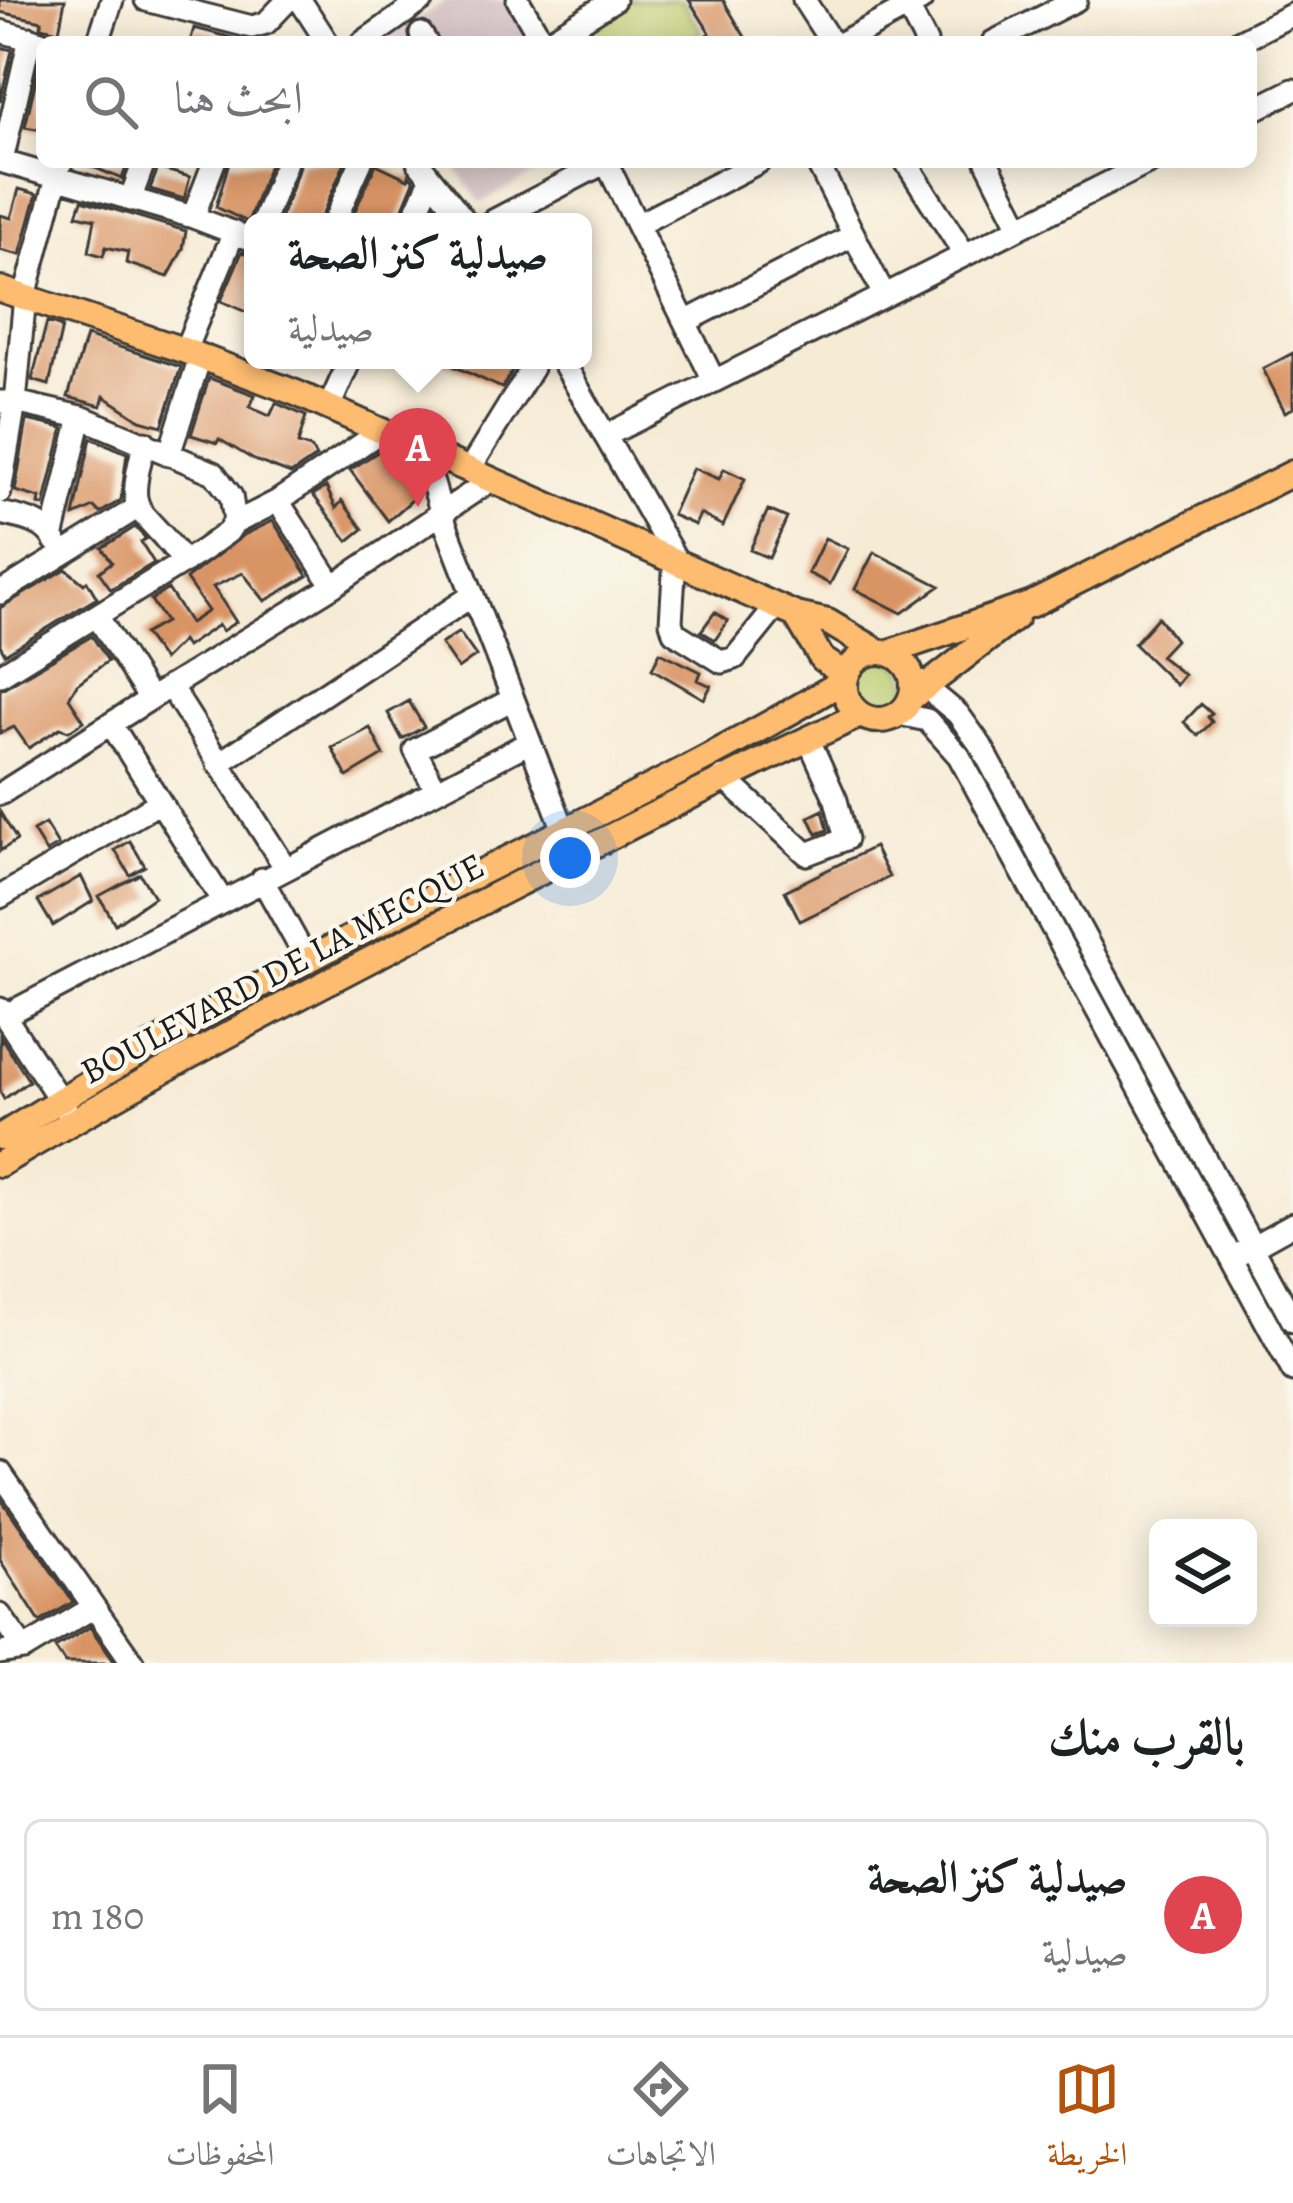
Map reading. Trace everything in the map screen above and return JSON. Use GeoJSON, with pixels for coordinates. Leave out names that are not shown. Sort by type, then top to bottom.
{"type":"FeatureCollection","features":[{"type":"Feature","properties":{"kind":"main road"},"geometry":{"type":"LineString","coordinates":[[12,293],[193,354],[329,407],[787,611],[828,622],[899,658],[911,694],[1032,604],[1293,473]]}},
{"type":"Feature","properties":{"kind":"main road","name":"BOULEVARD DE LA MECQUE"},"geometry":{"type":"LineString","coordinates":[[0,1164],[66,1110],[307,960],[748,735],[845,677],[859,658],[1032,604]]}},
{"type":"Feature","properties":{"kind":"main road"},"geometry":{"type":"LineString","coordinates":[[787,611],[822,659],[845,677],[847,700],[860,715]]}},
{"type":"Feature","properties":{"kind":"main road","name":"BOULEVARD DE LA MECQUE"},"geometry":{"type":"LineString","coordinates":[[0,1137],[66,1110],[723,777],[860,715],[880,721],[911,694]]}},
{"type":"Feature","properties":{"kind":"street"},"geometry":{"type":"LineString","coordinates":[[100,36],[112,0]]}},
{"type":"Feature","properties":{"kind":"street"},"geometry":{"type":"LineString","coordinates":[[146,0],[252,27],[266,22],[288,0]]}},
{"type":"Feature","properties":{"kind":"street"},"geometry":{"type":"LineString","coordinates":[[301,0],[323,36]]}},
{"type":"Feature","properties":{"kind":"street"},"geometry":{"type":"LineString","coordinates":[[372,36],[423,0]]}},
{"type":"Feature","properties":{"kind":"street"},"geometry":{"type":"LineString","coordinates":[[518,0],[541,36]]}},
{"type":"Feature","properties":{"kind":"street"},"geometry":{"type":"LineString","coordinates":[[555,36],[614,0]]}},
{"type":"Feature","properties":{"kind":"street"},"geometry":{"type":"LineString","coordinates":[[804,0],[827,36]]}},
{"type":"Feature","properties":{"kind":"street"},"geometry":{"type":"LineString","coordinates":[[1005,36],[1076,0]]}},
{"type":"Feature","properties":{"kind":"street"},"geometry":{"type":"LineString","coordinates":[[853,36],[911,2],[924,36]]}},
{"type":"Feature","properties":{"kind":"street"},"geometry":{"type":"LineString","coordinates":[[1249,36],[1286,15]]}},
{"type":"Feature","properties":{"kind":"street"},"geometry":{"type":"LineString","coordinates":[[0,31],[36,40],[1,161],[36,165]]}},
{"type":"Feature","properties":{"kind":"street"},"geometry":{"type":"LineString","coordinates":[[1257,108],[1293,90]]}},
{"type":"Feature","properties":{"kind":"street"},"geometry":{"type":"LineString","coordinates":[[0,492],[12,293],[60,168],[130,200],[244,236],[193,354],[169,455]]}},
{"type":"Feature","properties":{"kind":"street"},"geometry":{"type":"LineString","coordinates":[[130,200],[142,168]]}},
{"type":"Feature","properties":{"kind":"street"},"geometry":{"type":"LineString","coordinates":[[193,217],[212,168]]}},
{"type":"Feature","properties":{"kind":"street"},"geometry":{"type":"LineString","coordinates":[[266,213],[284,168]]}},
{"type":"Feature","properties":{"kind":"street"},"geometry":{"type":"LineString","coordinates":[[338,213],[358,168]]}},
{"type":"Feature","properties":{"kind":"street"},"geometry":{"type":"LineString","coordinates":[[508,213],[594,168]]}},
{"type":"Feature","properties":{"kind":"street"},"geometry":{"type":"LineString","coordinates":[[609,168],[714,381]]}},
{"type":"Feature","properties":{"kind":"street"},"geometry":{"type":"LineString","coordinates":[[637,225],[747,168]]}},
{"type":"Feature","properties":{"kind":"street"},"geometry":{"type":"LineString","coordinates":[[820,168],[884,295]]}},
{"type":"Feature","properties":{"kind":"street"},"geometry":{"type":"LineString","coordinates":[[910,168],[964,255]]}},
{"type":"Feature","properties":{"kind":"street"},"geometry":{"type":"LineString","coordinates":[[996,168],[1020,227]]}},
{"type":"Feature","properties":{"kind":"street"},"geometry":{"type":"LineString","coordinates":[[605,436],[1138,168]]}},
{"type":"Feature","properties":{"kind":"street"},"geometry":{"type":"LineString","coordinates":[[414,213],[424,170]]}},
{"type":"Feature","properties":{"kind":"street"},"geometry":{"type":"LineString","coordinates":[[424,170],[459,213]]}},
{"type":"Feature","properties":{"kind":"street"},"geometry":{"type":"LineString","coordinates":[[685,322],[854,235]]}},
{"type":"Feature","properties":{"kind":"street"},"geometry":{"type":"LineString","coordinates":[[329,407],[346,369]]}},
{"type":"Feature","properties":{"kind":"street"},"geometry":{"type":"LineString","coordinates":[[0,794],[333,586],[441,512],[480,475],[528,369]]}},
{"type":"Feature","properties":{"kind":"street"},"geometry":{"type":"LineString","coordinates":[[567,369],[675,558],[670,622],[674,632],[722,662],[735,658],[787,611]]}},
{"type":"Feature","properties":{"kind":"street"},"geometry":{"type":"LineString","coordinates":[[8,402],[81,417],[214,473],[231,496],[235,523]]}},
{"type":"Feature","properties":{"kind":"street"},"geometry":{"type":"LineString","coordinates":[[56,544],[81,417]]}},
{"type":"Feature","properties":{"kind":"street"},"geometry":{"type":"LineString","coordinates":[[0,674],[184,562],[223,537],[235,523],[278,501],[383,430]]}},
{"type":"Feature","properties":{"kind":"street"},"geometry":{"type":"LineString","coordinates":[[146,442],[133,493],[137,508],[164,532],[184,562]]}},
{"type":"Feature","properties":{"kind":"street"},"geometry":{"type":"LineString","coordinates":[[423,450],[441,512],[564,830]]}},
{"type":"Feature","properties":{"kind":"street"},"geometry":{"type":"LineString","coordinates":[[278,501],[333,586]]}},
{"type":"Feature","properties":{"kind":"street"},"geometry":{"type":"LineString","coordinates":[[0,593],[56,544],[137,508]]}},
{"type":"Feature","properties":{"kind":"street"},"geometry":{"type":"LineString","coordinates":[[0,513],[34,521],[56,544]]}},
{"type":"Feature","properties":{"kind":"street"},"geometry":{"type":"LineString","coordinates":[[218,764],[473,596]]}},
{"type":"Feature","properties":{"kind":"street"},"geometry":{"type":"LineString","coordinates":[[97,616],[150,699]]}},
{"type":"Feature","properties":{"kind":"street"},"geometry":{"type":"LineString","coordinates":[[170,686],[285,867]]}},
{"type":"Feature","properties":{"kind":"street"},"geometry":{"type":"LineString","coordinates":[[911,694],[958,714],[981,746],[1293,1322]]}},
{"type":"Feature","properties":{"kind":"street"},"geometry":{"type":"LineString","coordinates":[[911,694],[959,756],[1293,1371]]}},
{"type":"Feature","properties":{"kind":"street"},"geometry":{"type":"LineString","coordinates":[[436,790],[416,750],[513,699]]}},
{"type":"Feature","properties":{"kind":"street"},"geometry":{"type":"LineString","coordinates":[[111,724],[222,900]]}},
{"type":"Feature","properties":{"kind":"street"},"geometry":{"type":"LineString","coordinates":[[723,777],[807,854],[846,839],[836,800],[808,738]]}},
{"type":"Feature","properties":{"kind":"street"},"geometry":{"type":"LineString","coordinates":[[66,1110],[2,1013],[530,742]]}},
{"type":"Feature","properties":{"kind":"street"},"geometry":{"type":"LineString","coordinates":[[0,897],[160,802]]}},
{"type":"Feature","properties":{"kind":"street"},"geometry":{"type":"LineString","coordinates":[[262,879],[307,960]]}},
{"type":"Feature","properties":{"kind":"street"},"geometry":{"type":"LineString","coordinates":[[1232,1258],[1293,1224]]}},
{"type":"Feature","properties":{"kind":"street"},"geometry":{"type":"LineString","coordinates":[[2,1480],[133,1663]]}},
{"type":"Feature","properties":{"kind":"street"},"geometry":{"type":"LineString","coordinates":[[0,1615],[14,1654],[94,1606]]}},
{"type":"Feature","properties":{"kind":"shaded area"},"geometry":{"type":"Polygon","coordinates":[[[447,0],[510,0],[529,36],[390,36],[447,0]]]}},
{"type":"Feature","properties":{"kind":"shaded area"},"geometry":{"type":"Polygon","coordinates":[[[456,168],[547,168],[480,203],[456,168]]]}},
{"type":"Feature","properties":{"kind":"green space"},"geometry":{"type":"Polygon","coordinates":[[[627,0],[682,0],[702,32],[696,36],[570,36],[627,0]]]}},
{"type":"Feature","properties":{"kind":"green space"},"geometry":{"type":"Polygon","coordinates":[[[880,658],[901,666],[909,687],[901,708],[880,716],[859,708],[851,687],[859,666],[880,658]]]}},
{"type":"Feature","properties":{"kind":"building"},"geometry":{"type":"Polygon","coordinates":[[[0,0],[65,0],[59,31],[41,27],[42,21],[0,12],[0,0]]]}},
{"type":"Feature","properties":{"kind":"building"},"geometry":{"type":"Polygon","coordinates":[[[689,0],[723,0],[744,36],[706,36],[710,33],[689,0]]]}},
{"type":"Feature","properties":{"kind":"building"},"geometry":{"type":"Polygon","coordinates":[[[194,28],[225,36],[192,36],[194,28]]]}},
{"type":"Feature","properties":{"kind":"building"},"geometry":{"type":"Polygon","coordinates":[[[0,47],[12,50],[0,102],[0,47]]]}},
{"type":"Feature","properties":{"kind":"building"},"geometry":{"type":"Polygon","coordinates":[[[36,79],[36,129],[25,127],[36,79]]]}},
{"type":"Feature","properties":{"kind":"building"},"geometry":{"type":"Polygon","coordinates":[[[95,168],[126,168],[122,179],[95,168]]]}},
{"type":"Feature","properties":{"kind":"building"},"geometry":{"type":"Polygon","coordinates":[[[158,168],[190,177],[184,199],[150,189],[158,168]]]}},
{"type":"Feature","properties":{"kind":"building"},"geometry":{"type":"Polygon","coordinates":[[[227,168],[268,168],[251,213],[244,213],[244,220],[216,207],[227,168]]]}},
{"type":"Feature","properties":{"kind":"building"},"geometry":{"type":"Polygon","coordinates":[[[299,168],[342,168],[323,213],[282,213],[299,168]]]}},
{"type":"Feature","properties":{"kind":"building"},"geometry":{"type":"Polygon","coordinates":[[[374,168],[408,179],[409,175],[414,181],[401,213],[354,213],[374,168]]]}},
{"type":"Feature","properties":{"kind":"building"},"geometry":{"type":"Polygon","coordinates":[[[19,189],[37,194],[20,255],[0,250],[0,215],[11,218],[19,189]]]}},
{"type":"Feature","properties":{"kind":"building"},"geometry":{"type":"Polygon","coordinates":[[[82,200],[186,231],[183,249],[168,277],[126,263],[128,252],[106,247],[103,256],[89,252],[95,219],[77,215],[82,200]]]}},
{"type":"Feature","properties":{"kind":"building"},"geometry":{"type":"Polygon","coordinates":[[[242,252],[244,253],[244,311],[221,301],[242,252]]]}},
{"type":"Feature","properties":{"kind":"building"},"geometry":{"type":"Polygon","coordinates":[[[47,322],[62,327],[49,385],[32,380],[47,322]]]}},
{"type":"Feature","properties":{"kind":"building"},"geometry":{"type":"Polygon","coordinates":[[[86,336],[181,367],[162,426],[140,420],[104,396],[101,406],[68,397],[86,336]]]}},
{"type":"Feature","properties":{"kind":"building"},"geometry":{"type":"Polygon","coordinates":[[[1293,353],[1293,408],[1285,412],[1263,369],[1293,353]]]}},
{"type":"Feature","properties":{"kind":"building"},"geometry":{"type":"Polygon","coordinates":[[[460,369],[513,369],[502,388],[460,369]]]}},
{"type":"Feature","properties":{"kind":"building"},"geometry":{"type":"Polygon","coordinates":[[[209,378],[255,395],[250,407],[270,416],[276,403],[306,416],[298,444],[311,448],[316,457],[291,474],[219,439],[217,443],[191,435],[209,378]]]}},
{"type":"Feature","properties":{"kind":"building"},"geometry":{"type":"Polygon","coordinates":[[[27,420],[63,428],[44,506],[40,498],[15,491],[27,420]]]}},
{"type":"Feature","properties":{"kind":"building"},"geometry":{"type":"Polygon","coordinates":[[[91,438],[127,453],[121,500],[100,513],[94,507],[74,516],[91,438]]]}},
{"type":"Feature","properties":{"kind":"building"},"geometry":{"type":"Polygon","coordinates":[[[382,449],[411,462],[420,493],[388,521],[350,470],[382,449]]]}},
{"type":"Feature","properties":{"kind":"building"},"geometry":{"type":"Polygon","coordinates":[[[693,468],[719,479],[724,469],[745,479],[723,526],[700,514],[695,525],[672,515],[693,468]]]}},
{"type":"Feature","properties":{"kind":"building"},"geometry":{"type":"Polygon","coordinates":[[[326,487],[336,508],[342,501],[363,529],[348,541],[313,495],[326,487]]]}},
{"type":"Feature","properties":{"kind":"building"},"geometry":{"type":"Polygon","coordinates":[[[768,510],[787,518],[769,558],[750,550],[768,510]]]}},
{"type":"Feature","properties":{"kind":"building"},"geometry":{"type":"Polygon","coordinates":[[[273,521],[308,576],[265,601],[243,573],[213,587],[236,622],[222,631],[218,625],[186,647],[182,641],[163,660],[144,634],[165,622],[151,600],[168,589],[190,623],[208,611],[186,579],[244,535],[273,521]]]}},
{"type":"Feature","properties":{"kind":"building"},"geometry":{"type":"Polygon","coordinates":[[[135,527],[146,539],[141,542],[154,563],[111,589],[99,572],[112,562],[102,548],[135,527]]]}},
{"type":"Feature","properties":{"kind":"building"},"geometry":{"type":"Polygon","coordinates":[[[825,538],[848,549],[830,584],[808,573],[825,538]]]}},
{"type":"Feature","properties":{"kind":"building"},"geometry":{"type":"Polygon","coordinates":[[[874,552],[940,586],[902,613],[855,589],[874,552]]]}},
{"type":"Feature","properties":{"kind":"building"},"geometry":{"type":"Polygon","coordinates":[[[66,569],[84,584],[87,581],[97,598],[5,654],[0,645],[0,608],[66,569]]]}},
{"type":"Feature","properties":{"kind":"building"},"geometry":{"type":"Polygon","coordinates":[[[715,612],[728,621],[715,640],[701,631],[715,612]]]}},
{"type":"Feature","properties":{"kind":"building"},"geometry":{"type":"Polygon","coordinates":[[[1158,617],[1175,640],[1160,656],[1184,675],[1176,685],[1134,644],[1158,617]]]}},
{"type":"Feature","properties":{"kind":"building"},"geometry":{"type":"Polygon","coordinates":[[[459,632],[476,656],[458,669],[441,644],[459,632]]]}},
{"type":"Feature","properties":{"kind":"building"},"geometry":{"type":"Polygon","coordinates":[[[92,636],[108,661],[77,684],[69,698],[84,721],[69,731],[60,728],[29,748],[14,727],[0,733],[0,690],[92,636]]]}},
{"type":"Feature","properties":{"kind":"building"},"geometry":{"type":"Polygon","coordinates":[[[660,652],[701,672],[698,680],[711,686],[704,699],[652,669],[660,652]]]}},
{"type":"Feature","properties":{"kind":"building"},"geometry":{"type":"Polygon","coordinates":[[[409,701],[424,727],[402,739],[388,713],[409,701]]]}},
{"type":"Feature","properties":{"kind":"building"},"geometry":{"type":"Polygon","coordinates":[[[1201,704],[1212,714],[1208,717],[1212,722],[1198,736],[1184,722],[1201,704]]]}},
{"type":"Feature","properties":{"kind":"building"},"geometry":{"type":"Polygon","coordinates":[[[370,728],[384,755],[347,777],[332,748],[370,728]]]}},
{"type":"Feature","properties":{"kind":"building"},"geometry":{"type":"Polygon","coordinates":[[[823,810],[828,830],[817,834],[809,817],[823,810]]]}},
{"type":"Feature","properties":{"kind":"building"},"geometry":{"type":"Polygon","coordinates":[[[0,812],[17,840],[0,851],[0,812]]]}},
{"type":"Feature","properties":{"kind":"building"},"geometry":{"type":"Polygon","coordinates":[[[45,824],[58,845],[46,852],[33,831],[45,824]]]}},
{"type":"Feature","properties":{"kind":"building"},"geometry":{"type":"Polygon","coordinates":[[[130,841],[145,866],[130,875],[115,850],[130,841]]]}},
{"type":"Feature","properties":{"kind":"building"},"geometry":{"type":"Polygon","coordinates":[[[874,847],[889,877],[800,921],[785,891],[874,847]]]}},
{"type":"Feature","properties":{"kind":"building"},"geometry":{"type":"Polygon","coordinates":[[[140,874],[154,897],[115,924],[99,896],[140,874]]]}},
{"type":"Feature","properties":{"kind":"building"},"geometry":{"type":"Polygon","coordinates":[[[81,876],[93,901],[53,926],[38,901],[81,876]]]}},
{"type":"Feature","properties":{"kind":"building"},"geometry":{"type":"Polygon","coordinates":[[[0,1036],[29,1081],[4,1099],[0,1092],[0,1036]]]}},
{"type":"Feature","properties":{"kind":"building"},"geometry":{"type":"Polygon","coordinates":[[[0,1498],[73,1602],[40,1622],[0,1560],[0,1498]]]}},
{"type":"Feature","properties":{"kind":"building"},"geometry":{"type":"Polygon","coordinates":[[[90,1627],[115,1663],[65,1663],[55,1648],[90,1627]]]}},
{"type":"Feature","properties":{"kind":"place","name":"صيدلية كنز الصحة"},"geometry":{"type":"Point","coordinates":[418,507]}}]}
